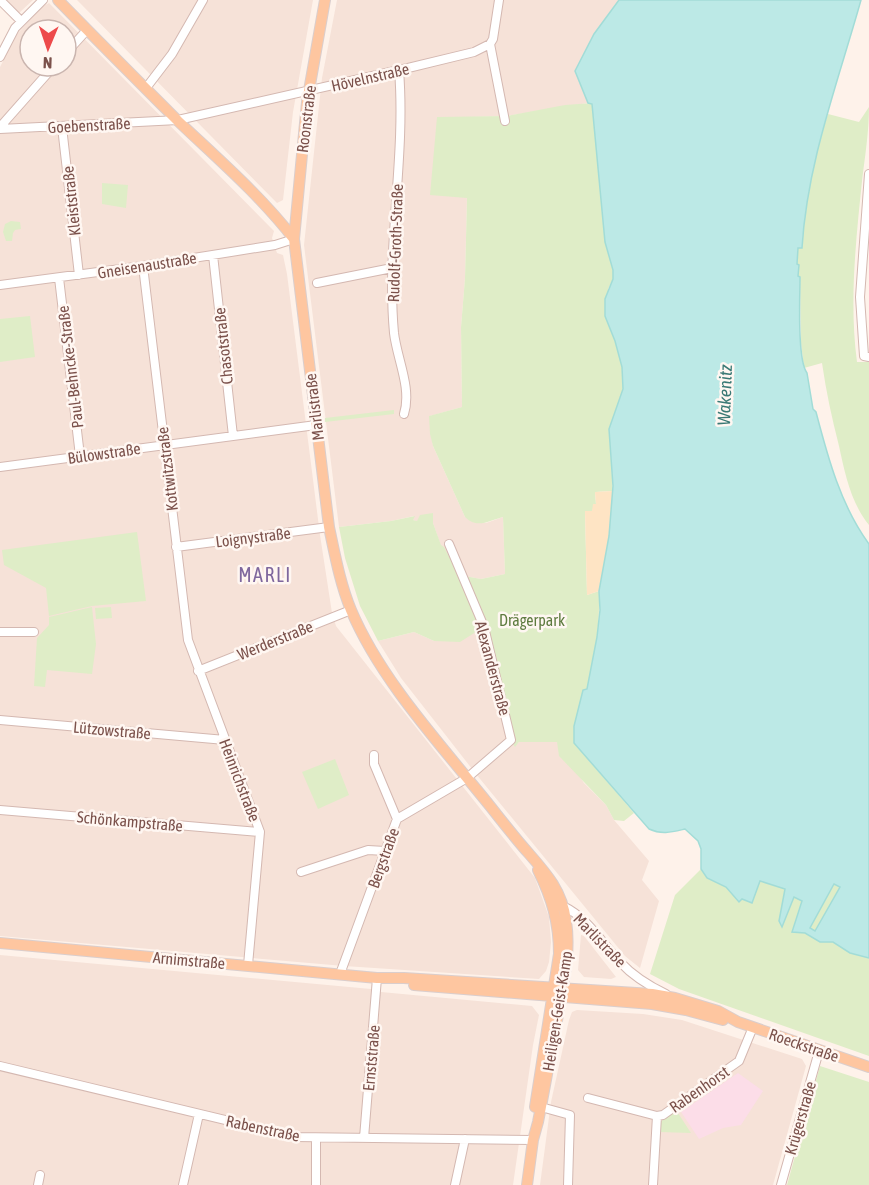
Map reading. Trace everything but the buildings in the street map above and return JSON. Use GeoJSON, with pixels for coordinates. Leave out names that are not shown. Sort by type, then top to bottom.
{"type":"FeatureCollection","features":[{"type":"Feature","properties":{"kind":"main road"},"geometry":{"type":"LineString","coordinates":[[58,0],[250,188],[294,239]]}},
{"type":"Feature","properties":{"kind":"main road","name":"Roonstraße"},"geometry":{"type":"LineString","coordinates":[[294,239],[308,91],[325,0]]}},
{"type":"Feature","properties":{"kind":"main road","name":"Marlistraße"},"geometry":{"type":"LineString","coordinates":[[294,239],[329,527],[336,561],[351,610],[375,656],[397,689],[525,850],[550,886]]}},
{"type":"Feature","properties":{"kind":"main road","name":"Heiligen-Geist-Kamp"},"geometry":{"type":"LineString","coordinates":[[533,1140],[538,1076],[568,955],[568,933],[563,906],[550,886]]}},
{"type":"Feature","properties":{"kind":"main road","name":"Heiligen-Geist-Kamp"},"geometry":{"type":"LineString","coordinates":[[527,1185],[558,992],[559,935],[550,886]]}},
{"type":"Feature","properties":{"kind":"main road","name":"Arnimstraße"},"geometry":{"type":"LineString","coordinates":[[0,943],[377,978],[635,998]]}},
{"type":"Feature","properties":{"kind":"main road","name":"Roeckstraße"},"geometry":{"type":"LineString","coordinates":[[635,998],[675,998],[717,1011],[738,1022]]}},
{"type":"Feature","properties":{"kind":"main road","name":"Roeckstraße"},"geometry":{"type":"LineString","coordinates":[[635,998],[738,1022],[869,1067]]}},
{"type":"Feature","properties":{"kind":"street"},"geometry":{"type":"LineString","coordinates":[[0,0],[18,18]]}},
{"type":"Feature","properties":{"kind":"street"},"geometry":{"type":"LineString","coordinates":[[24,18],[44,0]]}},
{"type":"Feature","properties":{"kind":"street"},"geometry":{"type":"LineString","coordinates":[[146,88],[172,54],[203,0]]}},
{"type":"Feature","properties":{"kind":"street"},"geometry":{"type":"LineString","coordinates":[[499,0],[493,39],[490,44],[505,122]]}},
{"type":"Feature","properties":{"kind":"street"},"geometry":{"type":"LineString","coordinates":[[0,57],[18,24]]}},
{"type":"Feature","properties":{"kind":"street"},"geometry":{"type":"LineString","coordinates":[[78,40],[87,30]]}},
{"type":"Feature","properties":{"kind":"street","name":"Hövelnstraße"},"geometry":{"type":"LineString","coordinates":[[178,120],[474,52],[490,44]]}},
{"type":"Feature","properties":{"kind":"street","name":"Rudolf-Groth-Straße"},"geometry":{"type":"LineString","coordinates":[[399,70],[400,128],[393,268],[394,334],[408,402],[404,414]]}},
{"type":"Feature","properties":{"kind":"street"},"geometry":{"type":"LineString","coordinates":[[0,128],[44,78]]}},
{"type":"Feature","properties":{"kind":"street","name":"Goebenstraße"},"geometry":{"type":"LineString","coordinates":[[0,128],[178,120]]}},
{"type":"Feature","properties":{"kind":"street","name":"Kleiststraße"},"geometry":{"type":"LineString","coordinates":[[62,127],[79,275]]}},
{"type":"Feature","properties":{"kind":"street"},"geometry":{"type":"LineString","coordinates":[[866,356],[865,298],[869,174]]}},
{"type":"Feature","properties":{"kind":"street","name":"Gneisenaustraße"},"geometry":{"type":"LineString","coordinates":[[0,285],[143,266],[283,243],[294,239]]}},
{"type":"Feature","properties":{"kind":"street","name":"Chasotstraße"},"geometry":{"type":"LineString","coordinates":[[213,255],[233,436]]}},
{"type":"Feature","properties":{"kind":"street","name":"Kottwitzstraße"},"geometry":{"type":"LineString","coordinates":[[143,266],[188,640],[198,671]]}},
{"type":"Feature","properties":{"kind":"street"},"geometry":{"type":"LineString","coordinates":[[317,283],[393,268]]}},
{"type":"Feature","properties":{"kind":"street","name":"Paul-Behncke-Straße"},"geometry":{"type":"LineString","coordinates":[[59,278],[80,456]]}},
{"type":"Feature","properties":{"kind":"street","name":"Bülowstraße"},"geometry":{"type":"LineString","coordinates":[[0,467],[316,425]]}},
{"type":"Feature","properties":{"kind":"street","name":"Loignystraße"},"geometry":{"type":"LineString","coordinates":[[176,547],[329,527]]}},
{"type":"Feature","properties":{"kind":"street","name":"Alexanderstraße"},"geometry":{"type":"LineString","coordinates":[[449,544],[484,627],[512,740],[467,778]]}},
{"type":"Feature","properties":{"kind":"street","name":"Werderstraße"},"geometry":{"type":"LineString","coordinates":[[198,671],[351,610]]}},
{"type":"Feature","properties":{"kind":"street"},"geometry":{"type":"LineString","coordinates":[[0,632],[34,632]]}},
{"type":"Feature","properties":{"kind":"street","name":"Heinrichstraße"},"geometry":{"type":"LineString","coordinates":[[198,671],[260,832],[249,965]]}},
{"type":"Feature","properties":{"kind":"street","name":"Lützowstraße"},"geometry":{"type":"LineString","coordinates":[[0,720],[225,740]]}},
{"type":"Feature","properties":{"kind":"street"},"geometry":{"type":"LineString","coordinates":[[374,755],[374,764],[397,819]]}},
{"type":"Feature","properties":{"kind":"street","name":"Bergstraße"},"geometry":{"type":"LineString","coordinates":[[340,974],[397,819],[467,778]]}},
{"type":"Feature","properties":{"kind":"street","name":"Schönkampstraße"},"geometry":{"type":"LineString","coordinates":[[0,810],[260,832]]}},
{"type":"Feature","properties":{"kind":"street"},"geometry":{"type":"LineString","coordinates":[[301,872],[368,850],[385,851]]}},
{"type":"Feature","properties":{"kind":"street","name":"Marlistraße"},"geometry":{"type":"LineString","coordinates":[[563,906],[581,916],[622,964],[638,978]]}},
{"type":"Feature","properties":{"kind":"street","name":"Ernststraße"},"geometry":{"type":"LineString","coordinates":[[364,1138],[377,978]]}},
{"type":"Feature","properties":{"kind":"street"},"geometry":{"type":"LineString","coordinates":[[635,998],[638,978]]}},
{"type":"Feature","properties":{"kind":"street","name":"Roeckstraße"},"geometry":{"type":"LineString","coordinates":[[638,978],[675,998]]}},
{"type":"Feature","properties":{"kind":"street","name":"Rabenhorst"},"geometry":{"type":"LineString","coordinates":[[588,1098],[657,1116],[663,1115],[739,1061],[753,1027]]}},
{"type":"Feature","properties":{"kind":"street","name":"Krügerstraße"},"geometry":{"type":"LineString","coordinates":[[781,1185],[819,1051]]}},
{"type":"Feature","properties":{"kind":"street","name":"Rabenstraße"},"geometry":{"type":"LineString","coordinates":[[0,1066],[296,1137],[533,1140]]}},
{"type":"Feature","properties":{"kind":"street"},"geometry":{"type":"LineString","coordinates":[[541,1107],[570,1115],[568,1185]]}},
{"type":"Feature","properties":{"kind":"street"},"geometry":{"type":"LineString","coordinates":[[183,1185],[199,1114]]}},
{"type":"Feature","properties":{"kind":"street"},"geometry":{"type":"LineString","coordinates":[[653,1185],[657,1116]]}},
{"type":"Feature","properties":{"kind":"street"},"geometry":{"type":"LineString","coordinates":[[316,1138],[316,1185]]}},
{"type":"Feature","properties":{"kind":"street"},"geometry":{"type":"LineString","coordinates":[[455,1185],[465,1139]]}},
{"type":"Feature","properties":{"kind":"street"},"geometry":{"type":"LineString","coordinates":[[38,1185],[40,1175]]}},
{"type":"Feature","properties":{"kind":"shaded area"},"geometry":{"type":"Polygon","coordinates":[[[6,0],[33,0],[19,13],[6,0]]]}},
{"type":"Feature","properties":{"kind":"shaded area"},"geometry":{"type":"Polygon","coordinates":[[[77,0],[313,0],[293,112],[283,200],[277,203],[77,0]]]}},
{"type":"Feature","properties":{"kind":"shaded area"},"geometry":{"type":"Polygon","coordinates":[[[337,0],[619,0],[594,34],[575,71],[588,103],[506,116],[437,118],[467,197],[461,327],[462,407],[430,416],[433,446],[465,517],[486,523],[503,517],[505,574],[481,579],[459,575],[441,546],[433,523],[433,513],[417,521],[412,520],[414,516],[339,527],[304,245],[322,78],[337,0]]]}},
{"type":"Feature","properties":{"kind":"shaded area"},"geometry":{"type":"Polygon","coordinates":[[[49,3],[64,18],[32,18],[49,3]]]}},
{"type":"Feature","properties":{"kind":"shaded area"},"geometry":{"type":"Polygon","coordinates":[[[78,32],[274,231],[272,238],[277,253],[283,255],[287,274],[320,535],[336,626],[535,878],[549,917],[551,942],[549,962],[546,971],[539,979],[344,966],[0,936],[0,67],[17,34],[18,78],[78,78],[78,32]]]}},
{"type":"Feature","properties":{"kind":"shaded area"},"geometry":{"type":"Polygon","coordinates":[[[479,630],[508,736],[515,746],[519,742],[557,742],[584,783],[606,805],[614,820],[649,861],[642,880],[659,901],[640,968],[625,956],[476,774],[401,678],[378,641],[414,632],[434,641],[479,630]]]}},
{"type":"Feature","properties":{"kind":"shaded area"},"geometry":{"type":"Polygon","coordinates":[[[581,935],[616,977],[611,979],[584,977],[578,970],[581,935]]]}},
{"type":"Feature","properties":{"kind":"shaded area"},"geometry":{"type":"Polygon","coordinates":[[[0,955],[532,1006],[539,1015],[513,1185],[0,1185],[0,955]]]}},
{"type":"Feature","properties":{"kind":"shaded area"},"geometry":{"type":"Polygon","coordinates":[[[577,1010],[643,1014],[682,1020],[802,1059],[806,1066],[773,1185],[540,1185],[551,1102],[569,1020],[572,1012],[577,1010]]]}},
{"type":"Feature","properties":{"kind":"shaded area"},"geometry":{"type":"Polygon","coordinates":[[[738,1073],[763,1091],[741,1125],[723,1128],[699,1139],[681,1112],[738,1073]]]}},
{"type":"Feature","properties":{"kind":"green space","name":"Drägerpark"},"geometry":{"type":"Polygon","coordinates":[[[592,103],[605,242],[613,270],[613,279],[608,289],[615,341],[622,367],[623,389],[609,429],[613,491],[595,492],[596,504],[592,511],[585,512],[587,595],[599,591],[599,610],[592,668],[574,743],[634,813],[624,821],[614,820],[606,805],[559,756],[557,742],[519,742],[515,747],[508,736],[479,630],[460,642],[434,641],[414,632],[378,641],[360,606],[345,558],[339,527],[415,516],[413,520],[417,521],[420,515],[433,513],[433,523],[441,545],[459,575],[481,579],[505,574],[503,517],[488,522],[474,523],[465,517],[433,446],[430,434],[429,416],[462,407],[461,327],[467,198],[430,195],[437,117],[506,116],[565,105],[592,103]]]}},
{"type":"Feature","properties":{"kind":"green space"},"geometry":{"type":"Polygon","coordinates":[[[869,107],[853,294],[857,362],[869,362],[869,525],[853,498],[846,478],[822,363],[804,368],[801,343],[800,277],[797,264],[798,248],[802,248],[814,163],[828,114],[859,122],[869,107]]]}},
{"type":"Feature","properties":{"kind":"green space"},"geometry":{"type":"Polygon","coordinates":[[[102,183],[128,185],[126,208],[102,204],[102,183]]]}},
{"type":"Feature","properties":{"kind":"green space"},"geometry":{"type":"Polygon","coordinates":[[[11,221],[20,222],[21,229],[15,230],[12,241],[6,241],[3,232],[5,224],[11,221]]]}},
{"type":"Feature","properties":{"kind":"green space"},"geometry":{"type":"Polygon","coordinates":[[[30,316],[35,357],[0,362],[0,319],[30,316]]]}},
{"type":"Feature","properties":{"kind":"green space"},"geometry":{"type":"Polygon","coordinates":[[[394,410],[394,414],[325,422],[325,418],[394,410]]]}},
{"type":"Feature","properties":{"kind":"green space"},"geometry":{"type":"Polygon","coordinates":[[[137,532],[146,601],[92,606],[49,616],[46,588],[4,565],[2,550],[137,532]]]}},
{"type":"Feature","properties":{"kind":"green space"},"geometry":{"type":"Polygon","coordinates":[[[92,607],[96,644],[92,674],[47,670],[45,687],[34,686],[37,638],[49,625],[49,617],[92,607]]]}},
{"type":"Feature","properties":{"kind":"green space"},"geometry":{"type":"Polygon","coordinates":[[[111,607],[112,618],[96,619],[95,608],[111,607]]]}},
{"type":"Feature","properties":{"kind":"green space"},"geometry":{"type":"Polygon","coordinates":[[[335,759],[349,795],[318,809],[302,772],[335,759]]]}},
{"type":"Feature","properties":{"kind":"green space"},"geometry":{"type":"Polygon","coordinates":[[[701,869],[707,878],[726,887],[739,901],[760,881],[785,889],[779,921],[782,926],[794,897],[803,901],[805,933],[820,942],[833,942],[850,953],[869,958],[869,1056],[679,989],[650,974],[675,895],[701,869]]]}},
{"type":"Feature","properties":{"kind":"green space"},"geometry":{"type":"Polygon","coordinates":[[[834,884],[840,887],[815,931],[810,928],[834,884]]]}},
{"type":"Feature","properties":{"kind":"green space"},"geometry":{"type":"Polygon","coordinates":[[[820,1066],[869,1082],[869,1185],[787,1185],[820,1066]]]}},
{"type":"Feature","properties":{"kind":"green space"},"geometry":{"type":"Polygon","coordinates":[[[676,1110],[691,1133],[659,1132],[660,1122],[676,1110]]]}},
{"type":"Feature","properties":{"kind":"sand"},"geometry":{"type":"Polygon","coordinates":[[[613,491],[609,536],[599,591],[587,595],[585,511],[592,511],[593,504],[596,504],[595,492],[613,491]]]}},
{"type":"Feature","properties":{"kind":"water","name":"Wakenitz"},"geometry":{"type":"Polygon","coordinates":[[[619,0],[861,0],[817,154],[805,216],[802,248],[798,248],[797,264],[800,277],[802,355],[813,409],[816,412],[843,498],[869,544],[869,958],[850,953],[833,942],[820,942],[805,933],[792,932],[802,901],[794,897],[782,927],[779,921],[785,889],[760,881],[752,903],[742,899],[739,902],[726,887],[707,878],[701,869],[701,849],[698,841],[685,829],[663,832],[649,829],[574,743],[574,726],[583,690],[587,689],[597,637],[600,610],[599,591],[609,536],[613,486],[609,429],[623,389],[622,367],[605,316],[605,299],[613,279],[613,270],[605,242],[592,104],[588,103],[575,71],[594,34],[619,0]],[[834,884],[810,928],[815,931],[840,887],[834,884]]]}},
{"type":"Feature","properties":{"kind":"district","name":"MARLI"},"geometry":{"type":"Point","coordinates":[265,575]}}]}
